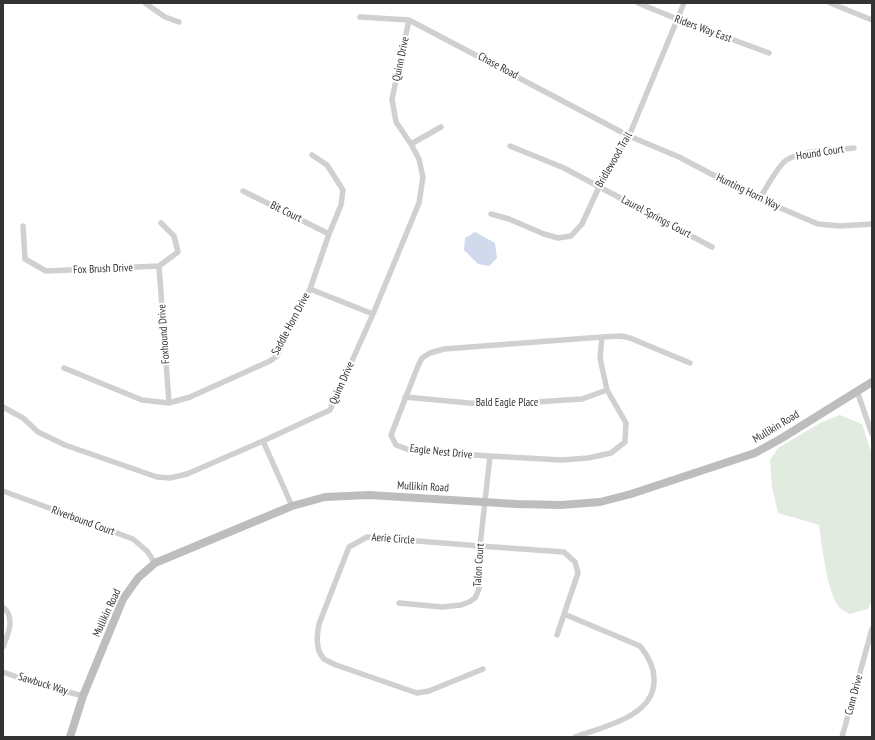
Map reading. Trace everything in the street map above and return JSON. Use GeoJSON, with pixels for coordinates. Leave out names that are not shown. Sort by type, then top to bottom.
{"type":"FeatureCollection","features":[{"type":"Feature","properties":{"kind":"street"},"geometry":{"type":"LineString","coordinates":[[145,3],[165,17],[179,22]]}},
{"type":"Feature","properties":{"kind":"street","name":"Riders Way East"},"geometry":{"type":"LineString","coordinates":[[638,3],[769,53]]}},
{"type":"Feature","properties":{"kind":"street","name":"Bridlewood Trail"},"geometry":{"type":"LineString","coordinates":[[491,214],[509,219],[558,238],[571,236],[582,224],[599,187],[629,136],[684,3]]}},
{"type":"Feature","properties":{"kind":"street"},"geometry":{"type":"LineString","coordinates":[[830,3],[872,20]]}},
{"type":"Feature","properties":{"kind":"street","name":"Chase Road"},"geometry":{"type":"LineString","coordinates":[[360,17],[409,20],[629,136]]}},
{"type":"Feature","properties":{"kind":"street","name":"Quinn Drive"},"geometry":{"type":"LineString","coordinates":[[3,407],[22,418],[38,432],[65,445],[157,477],[170,478],[187,474],[330,410],[373,314],[419,202],[423,177],[418,159],[411,144],[396,122],[392,99],[409,20]]}},
{"type":"Feature","properties":{"kind":"street"},"geometry":{"type":"LineString","coordinates":[[411,144],[441,127]]}},
{"type":"Feature","properties":{"kind":"street","name":"Hunting Horn Way"},"geometry":{"type":"LineString","coordinates":[[629,136],[679,157],[759,199],[818,224],[840,226],[872,224]]}},
{"type":"Feature","properties":{"kind":"street","name":"Laurel Springs Court"},"geometry":{"type":"LineString","coordinates":[[510,146],[564,168],[712,247]]}},
{"type":"Feature","properties":{"kind":"street","name":"Hound Court"},"geometry":{"type":"LineString","coordinates":[[759,199],[784,162],[793,157],[802,154],[854,148]]}},
{"type":"Feature","properties":{"kind":"street","name":"Saddle Horn Drive"},"geometry":{"type":"LineString","coordinates":[[64,368],[142,400],[168,402],[190,397],[270,362],[276,356],[310,289],[329,234],[341,205],[343,190],[327,165],[312,155]]}},
{"type":"Feature","properties":{"kind":"street","name":"Bit Court"},"geometry":{"type":"LineString","coordinates":[[242,191],[329,234]]}},
{"type":"Feature","properties":{"kind":"street"},"geometry":{"type":"LineString","coordinates":[[159,266],[178,252],[174,236],[160,223]]}},
{"type":"Feature","properties":{"kind":"street","name":"Fox Brush Drive"},"geometry":{"type":"LineString","coordinates":[[23,226],[25,259],[46,271],[159,266]]}},
{"type":"Feature","properties":{"kind":"street","name":"Foxhound Drive"},"geometry":{"type":"LineString","coordinates":[[159,266],[168,402]]}},
{"type":"Feature","properties":{"kind":"street"},"geometry":{"type":"LineString","coordinates":[[310,289],[373,314]]}},
{"type":"Feature","properties":{"kind":"street","name":"Eagle Nest Drive"},"geometry":{"type":"LineString","coordinates":[[602,337],[600,358],[607,390],[626,423],[625,442],[611,452],[588,458],[562,460],[412,451],[396,445],[391,436],[405,397],[422,358],[430,353],[444,349],[526,344],[602,337],[621,336],[630,338],[690,363]]}},
{"type":"Feature","properties":{"kind":"street","name":"Mullikin Road"},"geometry":{"type":"LineString","coordinates":[[70,737],[83,696],[123,599],[138,578],[155,563],[292,506],[325,497],[369,495],[516,504],[560,505],[600,502],[631,494],[755,453],[872,382]]}},
{"type":"Feature","properties":{"kind":"street","name":"Bald Eagle Place"},"geometry":{"type":"LineString","coordinates":[[405,397],[468,403],[503,404],[582,399],[607,390]]}},
{"type":"Feature","properties":{"kind":"street"},"geometry":{"type":"LineString","coordinates":[[857,391],[872,434]]}},
{"type":"Feature","properties":{"kind":"street"},"geometry":{"type":"LineString","coordinates":[[263,441],[292,506]]}},
{"type":"Feature","properties":{"kind":"street","name":"Talon Court"},"geometry":{"type":"LineString","coordinates":[[399,603],[442,607],[461,605],[475,598],[479,589],[480,546],[490,456]]}},
{"type":"Feature","properties":{"kind":"street","name":"Riverbound Court"},"geometry":{"type":"LineString","coordinates":[[3,491],[133,539],[147,551],[155,563]]}},
{"type":"Feature","properties":{"kind":"street","name":"Aerie Circle"},"geometry":{"type":"LineString","coordinates":[[483,669],[429,691],[417,693],[336,665],[324,659],[318,648],[316,637],[319,624],[349,546],[367,536],[564,552],[575,562],[578,573],[557,635]]}},
{"type":"Feature","properties":{"kind":"street"},"geometry":{"type":"LineString","coordinates":[[3,607],[11,619],[10,630],[3,647]]}},
{"type":"Feature","properties":{"kind":"street"},"geometry":{"type":"LineString","coordinates":[[564,614],[640,646],[647,654],[655,674],[654,686],[650,699],[640,710],[629,718],[576,737]]}},
{"type":"Feature","properties":{"kind":"street","name":"Conn Drive"},"geometry":{"type":"LineString","coordinates":[[842,737],[872,629]]}},
{"type":"Feature","properties":{"kind":"street","name":"Sawbuck Way"},"geometry":{"type":"LineString","coordinates":[[3,672],[34,683],[83,696]]}},
{"type":"Feature","properties":{"kind":"shaded area"},"geometry":{"type":"Polygon","coordinates":[[[840,415],[862,424],[872,455],[872,600],[868,609],[850,614],[841,609],[836,603],[832,593],[826,570],[819,525],[778,513],[772,487],[770,460],[778,448],[822,422],[840,415]]]}},
{"type":"Feature","properties":{"kind":"water"},"geometry":{"type":"Polygon","coordinates":[[[475,232],[495,243],[497,258],[489,266],[478,264],[464,250],[465,238],[475,232]]]}}]}
